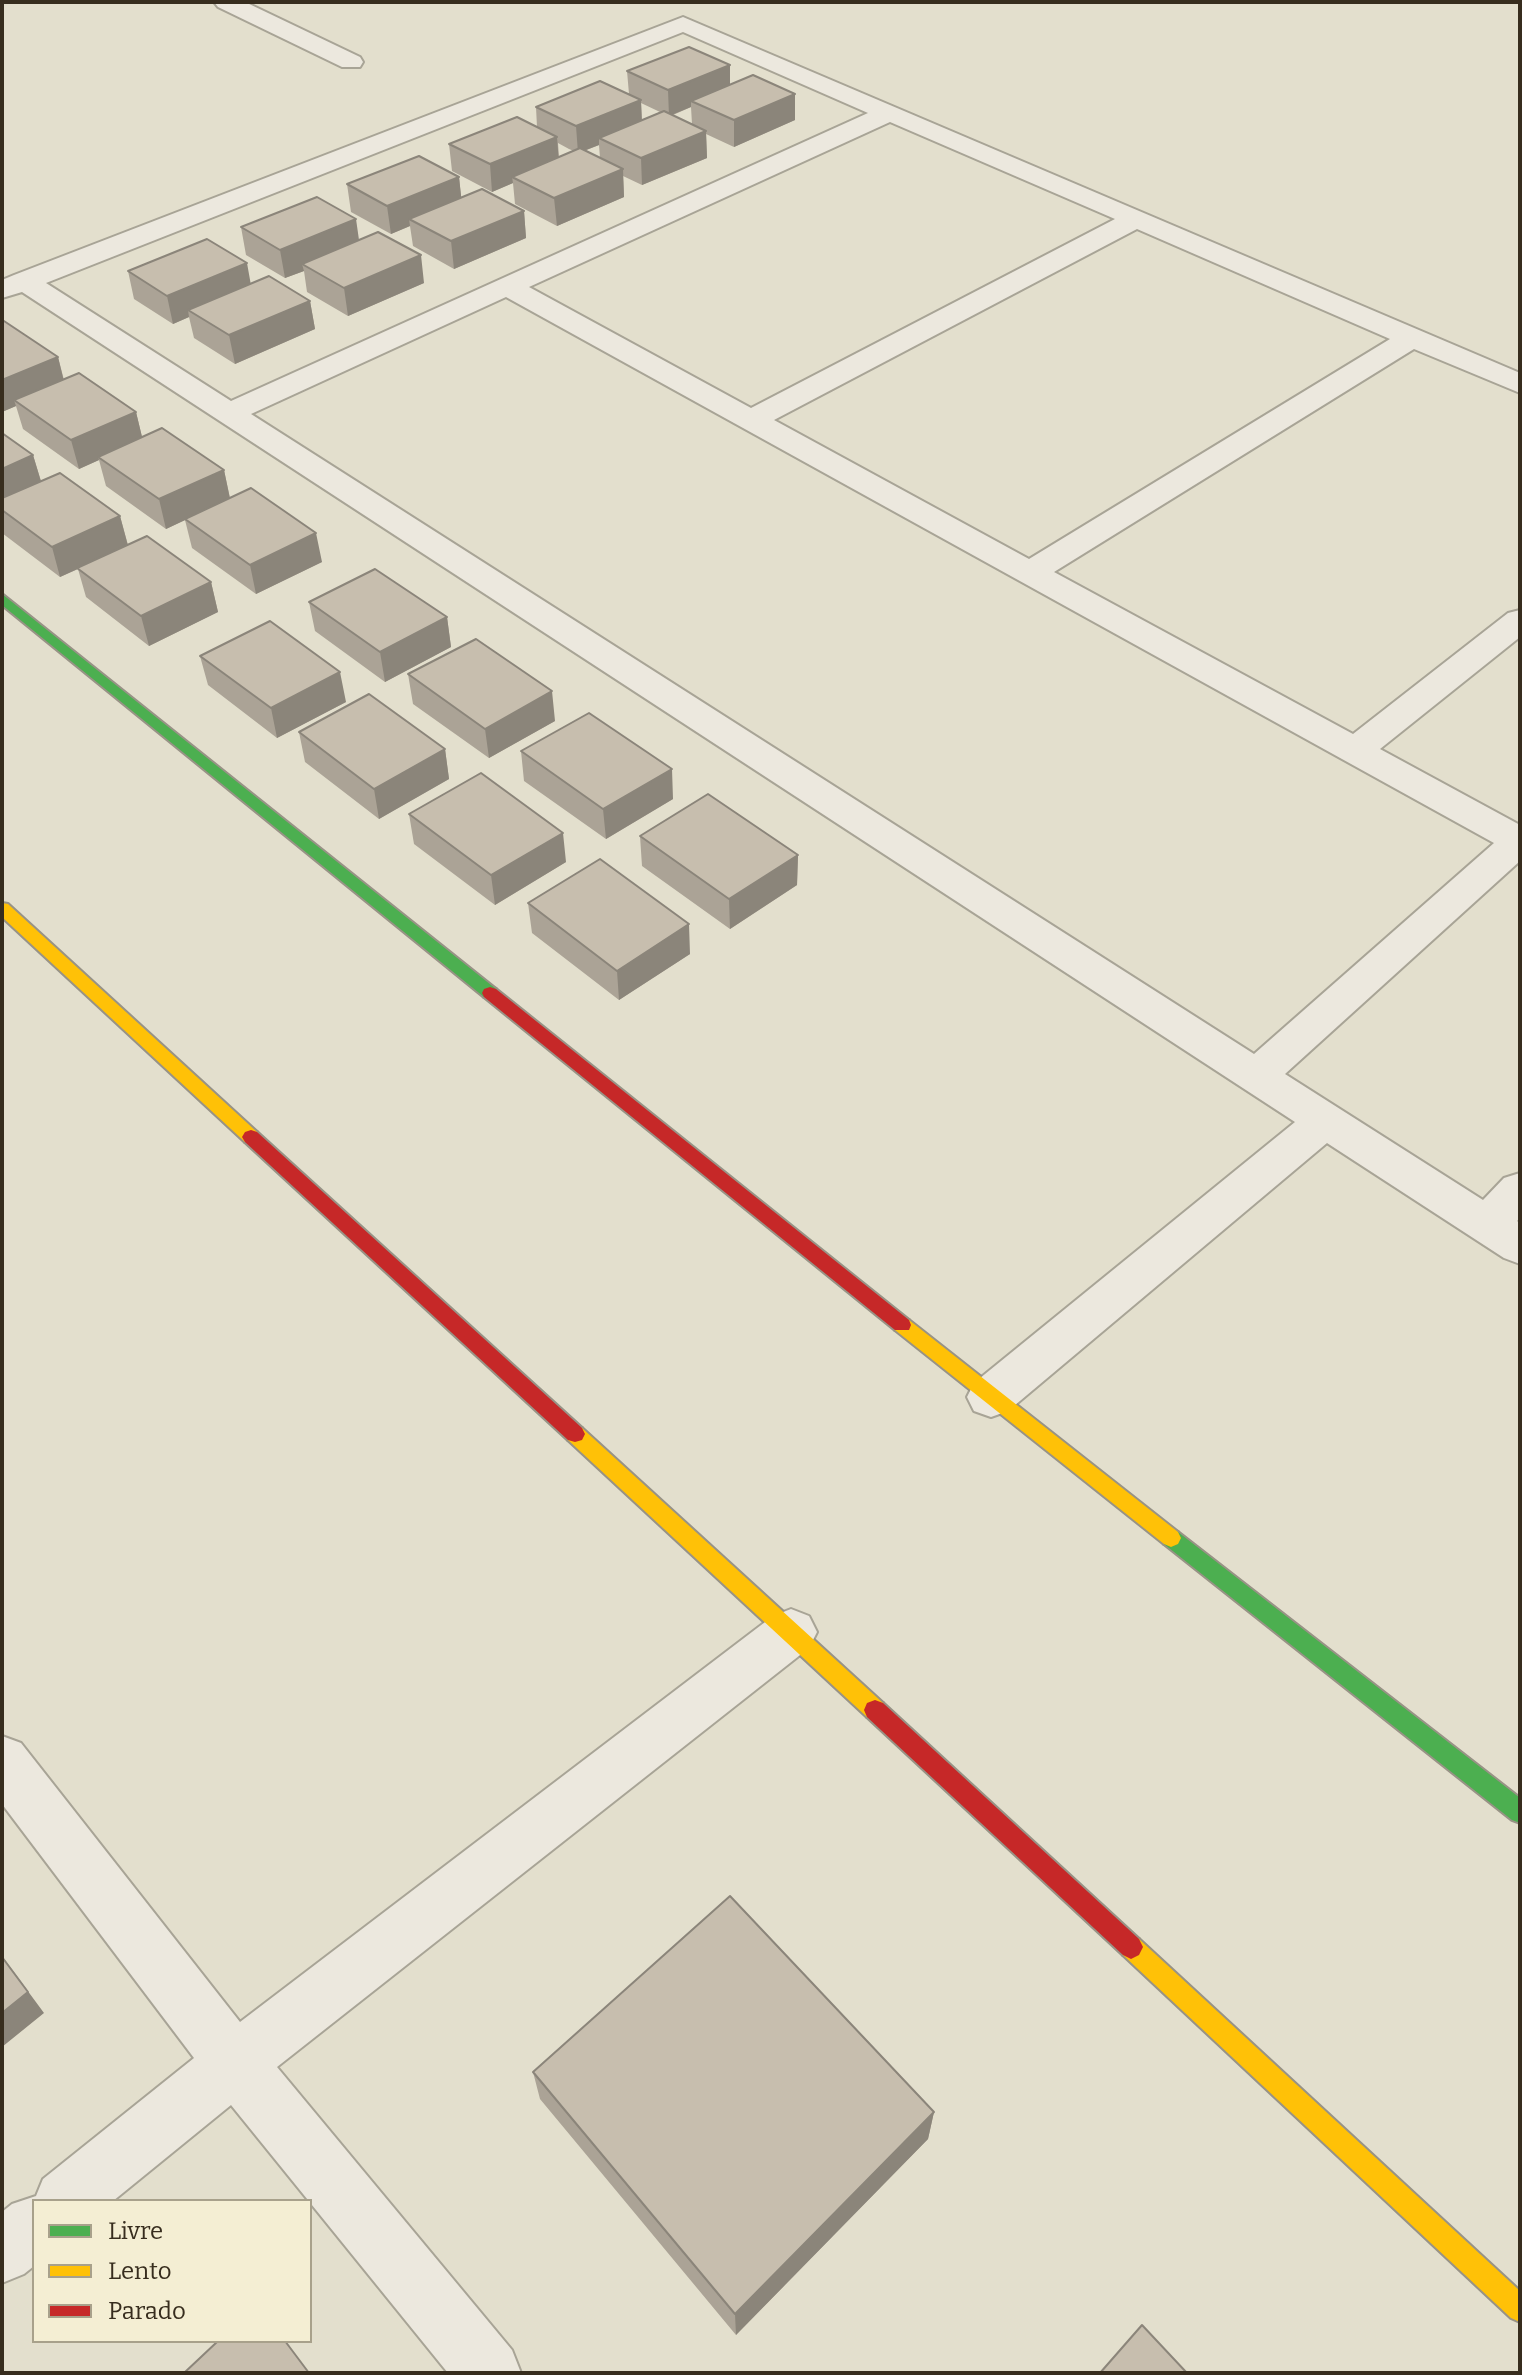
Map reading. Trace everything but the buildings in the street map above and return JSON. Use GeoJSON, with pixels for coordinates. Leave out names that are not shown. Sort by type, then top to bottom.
{"type":"FeatureCollection","features":[{"type":"Feature","properties":{"kind":"street"},"geometry":{"type":"LineString","coordinates":[[226,2],[351,62]]}},
{"type":"Feature","properties":{"kind":"street"},"geometry":{"type":"LineString","coordinates":[[13,286],[683,24],[1520,384]]}},
{"type":"Feature","properties":{"kind":"street"},"geometry":{"type":"LineString","coordinates":[[228,413],[889,113]]}},
{"type":"Feature","properties":{"kind":"street"},"geometry":{"type":"LineString","coordinates":[[751,420],[1136,219]]}},
{"type":"Feature","properties":{"kind":"street"},"geometry":{"type":"LineString","coordinates":[[13,286],[228,413],[1503,1236],[1520,1190]]}},
{"type":"Feature","properties":{"kind":"street"},"geometry":{"type":"LineString","coordinates":[[508,287],[1520,841],[1256,1076]]}},
{"type":"Feature","properties":{"kind":"street"},"geometry":{"type":"LineString","coordinates":[[1029,573],[1412,338]]}},
{"type":"Feature","properties":{"kind":"street"},"geometry":{"type":"LineString","coordinates":[[2,598],[991,1397],[1520,1812]]}},
{"type":"Feature","properties":{"kind":"street"},"geometry":{"type":"LineString","coordinates":[[1355,751],[1520,620]]}},
{"type":"Feature","properties":{"kind":"street"},"geometry":{"type":"LineString","coordinates":[[2,908],[791,1632],[1520,2309]]}},
{"type":"Feature","properties":{"kind":"street"},"geometry":{"type":"LineString","coordinates":[[991,1397],[1325,1121]]}},
{"type":"Feature","properties":{"kind":"street"},"geometry":{"type":"LineString","coordinates":[[67,2199],[235,2063],[791,1632]]}},
{"type":"Feature","properties":{"kind":"street"},"geometry":{"type":"LineString","coordinates":[[2,1761],[235,2063],[489,2373]]}},
{"type":"Feature","properties":{"kind":"street"},"geometry":{"type":"LineString","coordinates":[[2,2252],[32,2228]]}},
{"type":"Feature","properties":{"kind":"traffic: fast"},"geometry":{"type":"LineString","coordinates":[[2,598],[490,993]]}},
{"type":"Feature","properties":{"kind":"traffic: fast"},"geometry":{"type":"LineString","coordinates":[[1171,1538],[1520,1812]]}},
{"type":"Feature","properties":{"kind":"traffic: slow"},"geometry":{"type":"LineString","coordinates":[[2,908],[251,1137]]}},
{"type":"Feature","properties":{"kind":"traffic: slow"},"geometry":{"type":"LineString","coordinates":[[902,1325],[1171,1538]]}},
{"type":"Feature","properties":{"kind":"traffic: slow"},"geometry":{"type":"LineString","coordinates":[[575,1434],[875,1710]]}},
{"type":"Feature","properties":{"kind":"traffic: slow"},"geometry":{"type":"LineString","coordinates":[[1131,1947],[1520,2309]]}},
{"type":"Feature","properties":{"kind":"traffic: jam"},"geometry":{"type":"LineString","coordinates":[[490,993],[902,1325]]}},
{"type":"Feature","properties":{"kind":"traffic: jam"},"geometry":{"type":"LineString","coordinates":[[251,1137],[575,1434]]}},
{"type":"Feature","properties":{"kind":"traffic: jam"},"geometry":{"type":"LineString","coordinates":[[875,1710],[1131,1947]]}}]}
